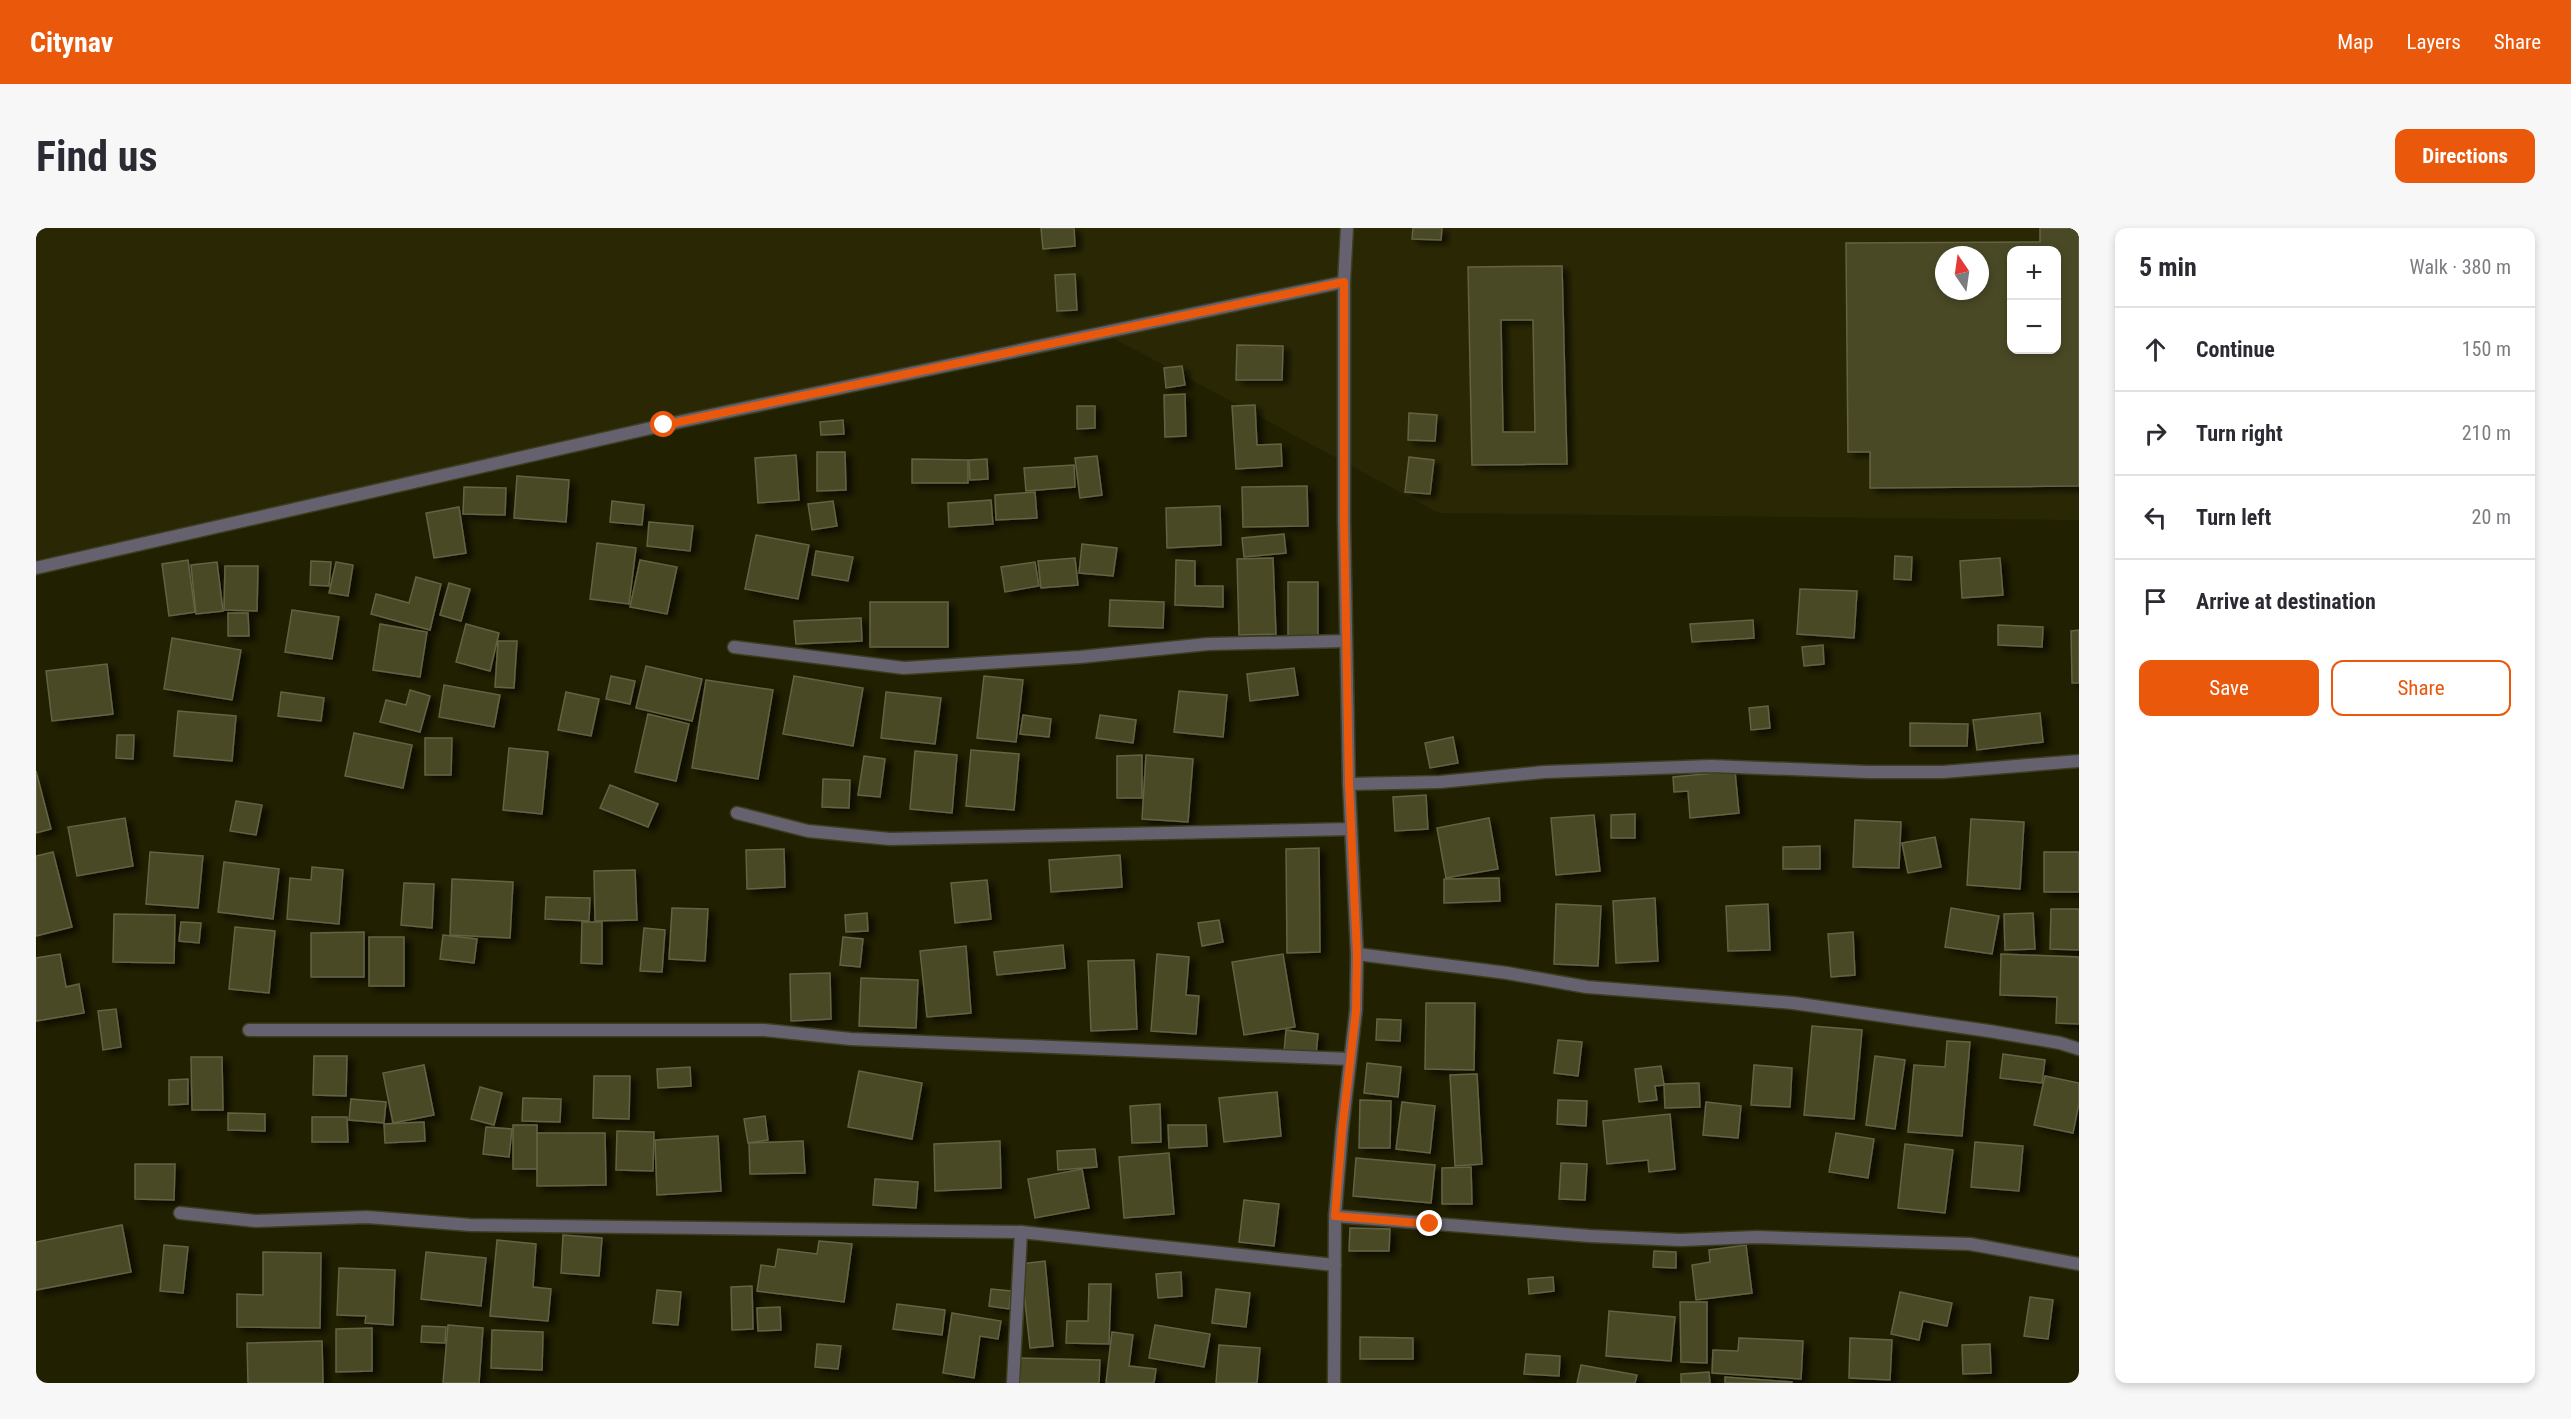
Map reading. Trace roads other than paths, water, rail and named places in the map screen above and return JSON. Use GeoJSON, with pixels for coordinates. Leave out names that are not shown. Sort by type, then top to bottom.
{"type":"FeatureCollection","features":[{"type":"Feature","properties":{"kind":"street"},"geometry":{"type":"LineString","coordinates":[[1334,1383],[1335,1216],[1356,1011],[1357,954],[1349,783],[1346,641],[1344,282],[1347,228]]}},
{"type":"Feature","properties":{"kind":"street"},"geometry":{"type":"LineString","coordinates":[[36,568],[664,425],[1344,282]]}},
{"type":"Feature","properties":{"kind":"street"},"geometry":{"type":"LineString","coordinates":[[735,648],[904,668],[1080,657],[1208,644],[1346,641]]}},
{"type":"Feature","properties":{"kind":"street"},"geometry":{"type":"LineString","coordinates":[[1349,783],[1440,782],[1545,772],[1711,766],[1868,772],[1943,772],[2079,761]]}},
{"type":"Feature","properties":{"kind":"street"},"geometry":{"type":"LineString","coordinates":[[738,813],[808,831],[890,839],[1351,829]]}},
{"type":"Feature","properties":{"kind":"street"},"geometry":{"type":"LineString","coordinates":[[1357,954],[1507,973],[1587,987],[1793,1003],[1989,1031],[2060,1043],[2079,1049]]}},
{"type":"Feature","properties":{"kind":"street"},"geometry":{"type":"LineString","coordinates":[[249,1030],[764,1030],[851,1039],[1350,1059]]}},
{"type":"Feature","properties":{"kind":"street"},"geometry":{"type":"LineString","coordinates":[[180,1213],[256,1221],[367,1217],[470,1225],[1021,1232],[1335,1265]]}},
{"type":"Feature","properties":{"kind":"street"},"geometry":{"type":"LineString","coordinates":[[1335,1216],[1613,1237],[1680,1240],[1757,1237],[1970,1245],[2079,1264]]}},
{"type":"Feature","properties":{"kind":"street"},"geometry":{"type":"LineString","coordinates":[[1013,1383],[1021,1232]]}}]}
